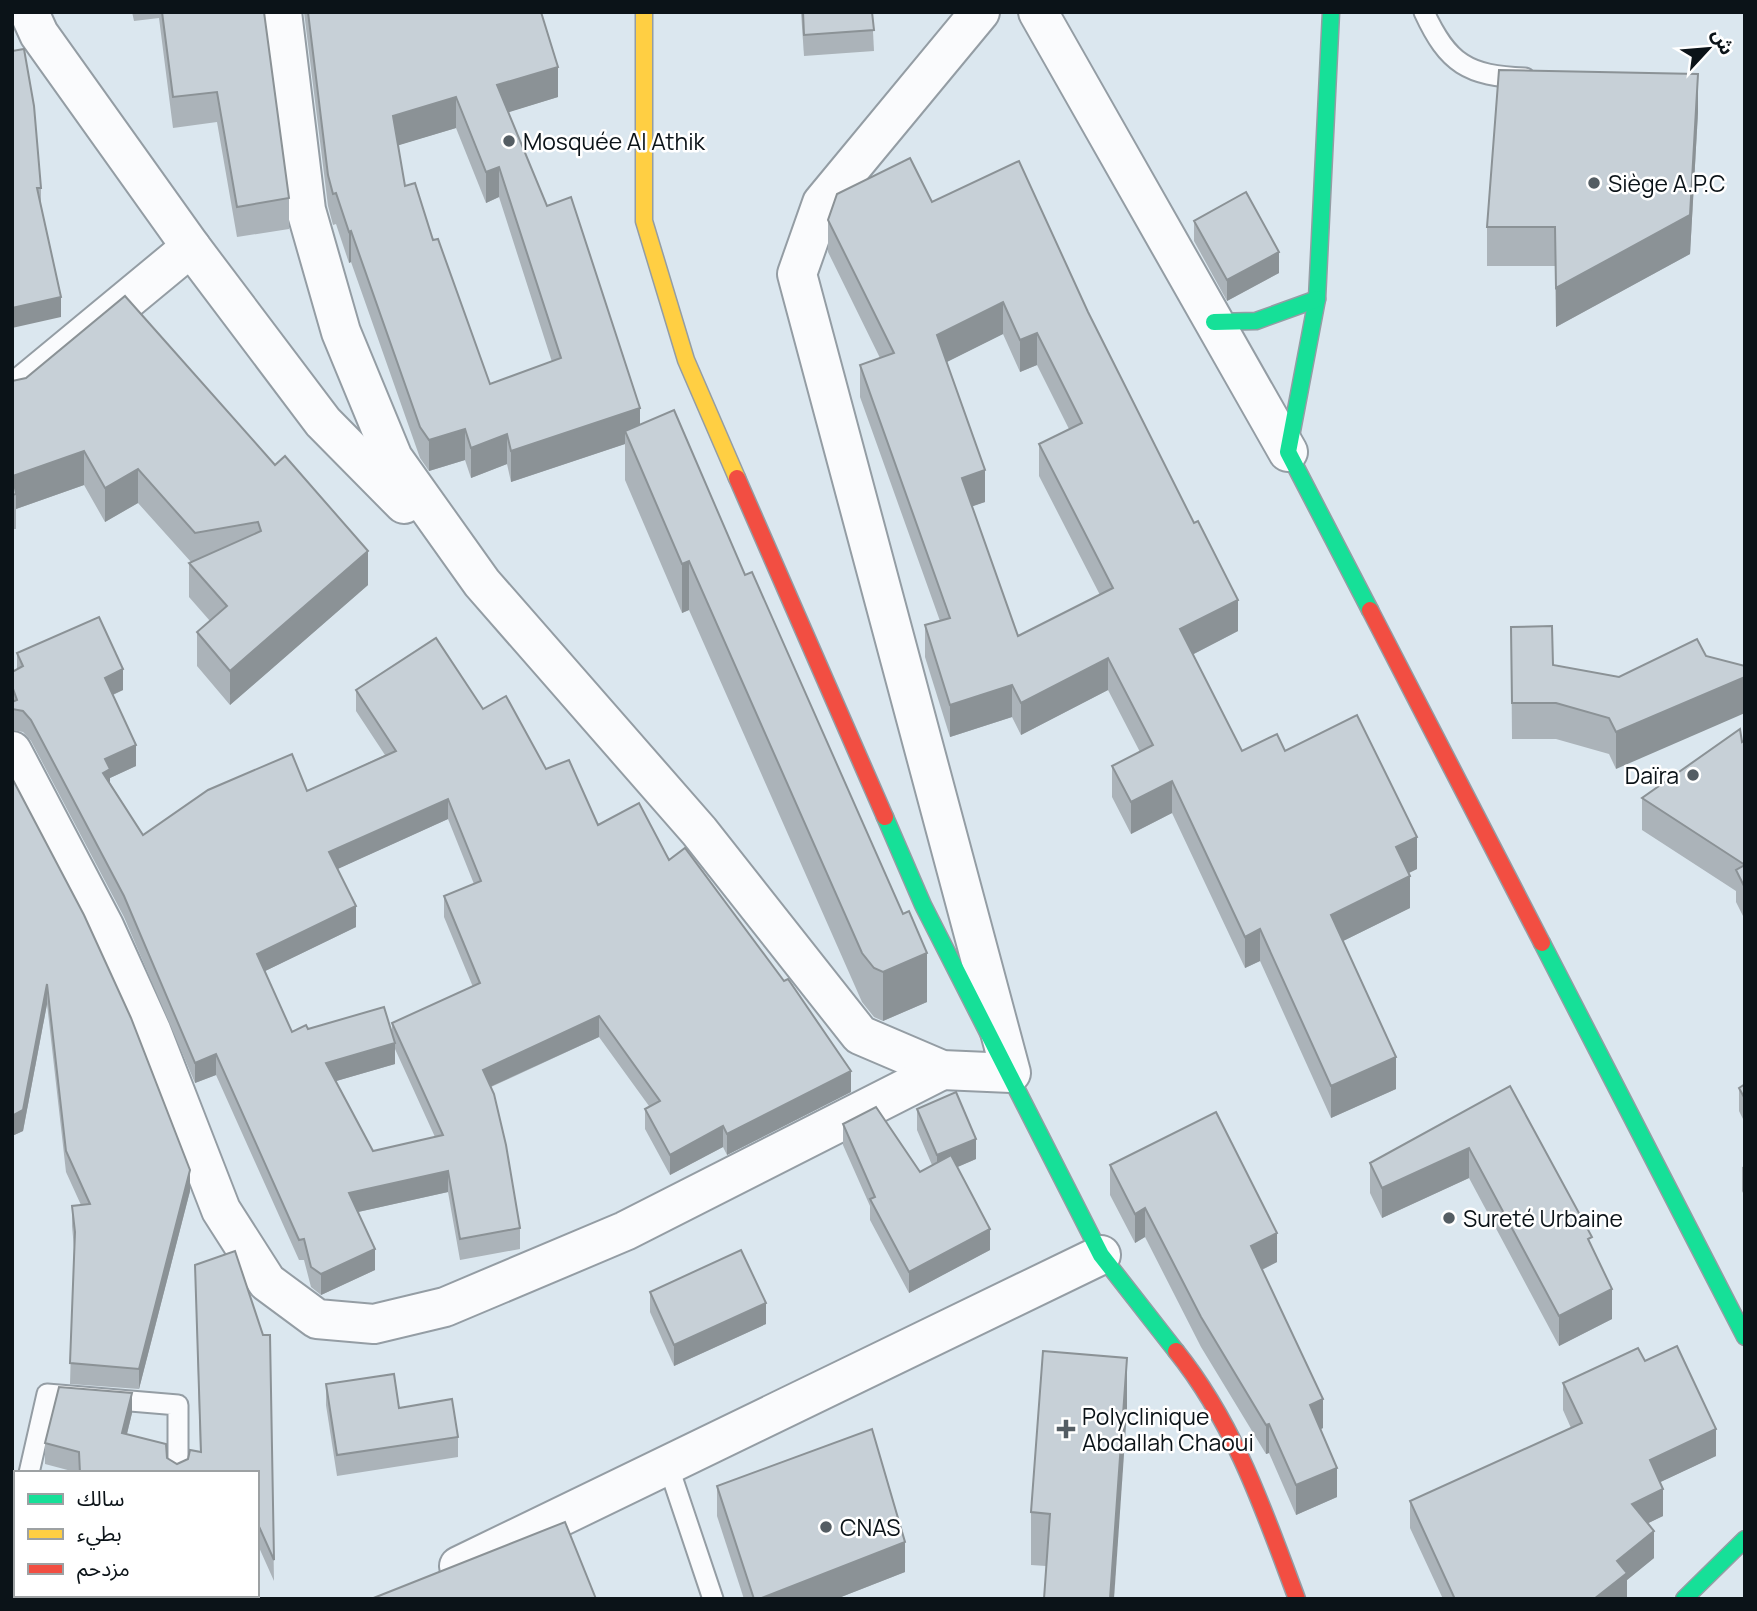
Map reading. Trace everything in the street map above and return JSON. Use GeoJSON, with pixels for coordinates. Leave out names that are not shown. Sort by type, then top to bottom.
{"type":"FeatureCollection","features":[{"type":"Feature","properties":{"kind":"street"},"geometry":{"type":"LineString","coordinates":[[29,12],[39,34],[191,247],[323,422],[482,583],[699,831],[860,1035],[942,1070],[1011,1073]]}},
{"type":"Feature","properties":{"kind":"street"},"geometry":{"type":"LineString","coordinates":[[282,12],[306,210],[341,332],[393,458],[482,583]]}},
{"type":"Feature","properties":{"kind":"street"},"geometry":{"type":"LineString","coordinates":[[644,12],[644,221],[686,360],[923,905],[1011,1073],[1101,1255],[1193,1372],[1247,1465],[1297,1599]]}},
{"type":"Feature","properties":{"kind":"street"},"geometry":{"type":"LineString","coordinates":[[980,12],[822,203],[797,274],[1011,1073]]}},
{"type":"Feature","properties":{"kind":"street"},"geometry":{"type":"LineString","coordinates":[[1038,12],[1289,452],[1745,1337]]}},
{"type":"Feature","properties":{"kind":"street"},"geometry":{"type":"LineString","coordinates":[[1289,452],[1317,299],[1331,12]]}},
{"type":"Feature","properties":{"kind":"street"},"geometry":{"type":"LineString","coordinates":[[12,396],[191,247]]}},
{"type":"Feature","properties":{"kind":"street"},"geometry":{"type":"LineString","coordinates":[[1214,322],[1243,325],[1267,320],[1317,299]]}},
{"type":"Feature","properties":{"kind":"street"},"geometry":{"type":"LineString","coordinates":[[12,751],[114,949],[151,1030],[221,1210],[267,1282],[317,1319],[374,1324],[445,1307],[625,1231],[942,1070]]}},
{"type":"Feature","properties":{"kind":"street"},"geometry":{"type":"LineString","coordinates":[[459,1566],[1101,1255]]}},
{"type":"Feature","properties":{"kind":"street"},"geometry":{"type":"LineString","coordinates":[[1684,1599],[1745,1539]]}},
{"type":"Feature","properties":{"kind":"lane"},"geometry":{"type":"LineString","coordinates":[[1424,12],[1438,43],[1462,66],[1497,77],[1550,79]]}},
{"type":"Feature","properties":{"kind":"lane"},"geometry":{"type":"LineString","coordinates":[[29,1471],[47,1394],[178,1405],[178,1471]]}},
{"type":"Feature","properties":{"kind":"lane"},"geometry":{"type":"LineString","coordinates":[[668,1465],[713,1599]]}},
{"type":"Feature","properties":{"kind":"building"},"geometry":{"type":"Polygon","coordinates":[[[162,12],[264,12],[289,198],[237,207],[217,92],[173,97],[162,12]]]}},
{"type":"Feature","properties":{"kind":"building"},"geometry":{"type":"Polygon","coordinates":[[[308,12],[541,12],[558,67],[497,85],[547,206],[571,197],[640,408],[511,451],[507,434],[471,448],[465,429],[429,440],[420,427],[351,231],[349,232],[336,193],[333,194],[328,175],[308,12]],[[456,97],[393,116],[405,186],[415,183],[433,240],[438,239],[490,384],[561,358],[499,167],[486,172],[456,97]]]}},
{"type":"Feature","properties":{"kind":"building"},"geometry":{"type":"Polygon","coordinates":[[[803,12],[872,12],[874,30],[804,35],[803,12]]]}},
{"type":"Feature","properties":{"kind":"building"},"geometry":{"type":"Polygon","coordinates":[[[24,49],[34,106],[41,188],[37,188],[61,297],[12,308],[12,51],[24,49]]]}},
{"type":"Feature","properties":{"kind":"building","name":"Siège A.P.C"},"geometry":{"type":"Polygon","coordinates":[[[1499,70],[1698,74],[1690,215],[1556,288],[1555,227],[1487,227],[1499,70]]]}},
{"type":"Feature","properties":{"kind":"building"},"geometry":{"type":"Polygon","coordinates":[[[910,158],[932,202],[1019,161],[1088,312],[1194,523],[1198,521],[1238,600],[1180,629],[1242,751],[1277,734],[1285,751],[1357,715],[1417,837],[1396,847],[1410,876],[1331,915],[1396,1057],[1331,1086],[1260,929],[1245,937],[1172,781],[1131,802],[1112,766],[1153,745],[1108,658],[1021,703],[1012,685],[950,705],[925,625],[950,618],[860,365],[894,353],[828,220],[837,194],[910,158]],[[1003,302],[937,335],[985,470],[962,478],[1018,636],[1113,588],[1039,444],[1082,423],[1037,333],[1020,340],[1003,302]]]}},
{"type":"Feature","properties":{"kind":"building"},"geometry":{"type":"Polygon","coordinates":[[[1246,192],[1279,252],[1227,280],[1194,221],[1246,192]]]}},
{"type":"Feature","properties":{"kind":"building"},"geometry":{"type":"Polygon","coordinates":[[[125,296],[275,465],[285,456],[368,551],[230,671],[197,632],[227,606],[189,563],[261,531],[258,522],[195,533],[138,469],[105,488],[84,451],[13,476],[16,494],[12,495],[12,381],[26,378],[125,296]]]}},
{"type":"Feature","properties":{"kind":"building"},"geometry":{"type":"Polygon","coordinates":[[[674,410],[745,575],[752,572],[903,914],[909,911],[927,953],[883,972],[874,968],[862,953],[689,561],[682,564],[625,431],[674,410]]]}},
{"type":"Feature","properties":{"kind":"building"},"geometry":{"type":"Polygon","coordinates":[[[99,617],[123,669],[105,678],[136,745],[105,759],[110,769],[103,773],[143,835],[208,790],[292,754],[307,791],[396,751],[356,690],[436,638],[483,709],[506,696],[546,769],[569,760],[598,825],[639,803],[669,860],[685,848],[784,981],[788,979],[851,1071],[727,1134],[723,1126],[670,1155],[645,1109],[660,1101],[599,1016],[483,1070],[494,1094],[506,1145],[520,1228],[460,1239],[448,1171],[349,1193],[375,1249],[321,1274],[311,1267],[304,1239],[299,1240],[216,1054],[195,1063],[124,896],[31,720],[23,711],[12,709],[12,702],[17,700],[12,686],[12,672],[23,666],[17,653],[99,617]],[[448,799],[329,852],[356,906],[257,954],[292,1032],[306,1025],[308,1029],[384,1007],[395,1043],[326,1063],[373,1151],[443,1135],[392,1023],[480,983],[444,896],[481,881],[448,799]]]}},
{"type":"Feature","properties":{"kind":"building"},"geometry":{"type":"Polygon","coordinates":[[[1552,626],[1553,665],[1619,677],[1697,639],[1706,656],[1745,666],[1745,677],[1616,732],[1609,718],[1556,703],[1512,703],[1511,627],[1552,626]]]}},
{"type":"Feature","properties":{"kind":"building"},"geometry":{"type":"Polygon","coordinates":[[[1740,729],[1742,742],[1745,740],[1745,865],[1642,798],[1740,729]]]}},
{"type":"Feature","properties":{"kind":"building"},"geometry":{"type":"Polygon","coordinates":[[[12,778],[84,915],[131,1018],[190,1170],[139,1369],[70,1363],[75,1232],[72,1206],[90,1204],[66,1151],[47,984],[23,1110],[12,1116],[12,778]]]}},
{"type":"Feature","properties":{"kind":"building"},"geometry":{"type":"Polygon","coordinates":[[[1745,865],[1745,888],[1736,870],[1745,865]]]}},
{"type":"Feature","properties":{"kind":"building"},"geometry":{"type":"Polygon","coordinates":[[[1745,1084],[1745,1099],[1739,1088],[1745,1084]]]}},
{"type":"Feature","properties":{"kind":"building"},"geometry":{"type":"Polygon","coordinates":[[[1510,1086],[1592,1237],[1588,1239],[1612,1289],[1559,1316],[1469,1148],[1382,1188],[1370,1163],[1510,1086]]]}},
{"type":"Feature","properties":{"kind":"building"},"geometry":{"type":"Polygon","coordinates":[[[956,1092],[976,1139],[937,1155],[917,1109],[956,1092]]]}},
{"type":"Feature","properties":{"kind":"building"},"geometry":{"type":"Polygon","coordinates":[[[876,1107],[920,1172],[951,1155],[990,1229],[909,1272],[870,1199],[875,1197],[843,1124],[876,1107]]]}},
{"type":"Feature","properties":{"kind":"building"},"geometry":{"type":"Polygon","coordinates":[[[1216,1112],[1277,1233],[1251,1246],[1323,1399],[1310,1405],[1337,1468],[1296,1485],[1269,1424],[1266,1425],[1201,1317],[1145,1208],[1135,1214],[1110,1165],[1216,1112]]]}},
{"type":"Feature","properties":{"kind":"building"},"geometry":{"type":"Polygon","coordinates":[[[741,1250],[766,1303],[674,1345],[650,1292],[741,1250]]]}},
{"type":"Feature","properties":{"kind":"building"},"geometry":{"type":"Polygon","coordinates":[[[235,1251],[263,1335],[270,1335],[274,1560],[259,1526],[259,1471],[80,1471],[79,1452],[45,1443],[59,1387],[132,1393],[122,1433],[166,1444],[167,1458],[177,1464],[188,1459],[190,1450],[201,1452],[195,1265],[235,1251]]]}},
{"type":"Feature","properties":{"kind":"building"},"geometry":{"type":"Polygon","coordinates":[[[1677,1346],[1716,1429],[1650,1460],[1663,1489],[1632,1504],[1654,1531],[1617,1561],[1627,1573],[1594,1599],[1452,1599],[1454,1597],[1410,1501],[1582,1423],[1563,1383],[1638,1348],[1645,1361],[1677,1346]]]}},
{"type":"Feature","properties":{"kind":"building"},"geometry":{"type":"Polygon","coordinates":[[[1043,1351],[1127,1358],[1110,1599],[1044,1599],[1050,1514],[1031,1512],[1043,1351]]]}},
{"type":"Feature","properties":{"kind":"building"},"geometry":{"type":"Polygon","coordinates":[[[394,1374],[399,1408],[452,1399],[458,1437],[337,1455],[326,1384],[394,1374]]]}},
{"type":"Feature","properties":{"kind":"building"},"geometry":{"type":"Polygon","coordinates":[[[872,1429],[905,1542],[754,1599],[717,1486],[872,1429]]]}},
{"type":"Feature","properties":{"kind":"building"},"geometry":{"type":"Polygon","coordinates":[[[565,1522],[596,1599],[371,1599],[565,1522]]]}},
{"type":"Feature","properties":{"kind":"building"},"geometry":{"type":"Polygon","coordinates":[[[248,1597],[249,1599],[85,1599],[248,1597]]]}},
{"type":"Feature","properties":{"kind":"traffic: fast"},"geometry":{"type":"LineString","coordinates":[[1331,12],[1317,299],[1288,452],[1370,610]]}},
{"type":"Feature","properties":{"kind":"traffic: fast"},"geometry":{"type":"LineString","coordinates":[[1214,322],[1256,321],[1317,299]]}},
{"type":"Feature","properties":{"kind":"traffic: fast"},"geometry":{"type":"LineString","coordinates":[[885,817],[923,905],[1101,1255],[1176,1351]]}},
{"type":"Feature","properties":{"kind":"traffic: fast"},"geometry":{"type":"LineString","coordinates":[[1542,943],[1745,1337]]}},
{"type":"Feature","properties":{"kind":"traffic: fast"},"geometry":{"type":"LineString","coordinates":[[1684,1599],[1745,1539]]}},
{"type":"Feature","properties":{"kind":"traffic: slow"},"geometry":{"type":"LineString","coordinates":[[644,12],[644,221],[686,360],[737,478]]}},
{"type":"Feature","properties":{"kind":"traffic: jam"},"geometry":{"type":"LineString","coordinates":[[737,478],[885,817]]}},
{"type":"Feature","properties":{"kind":"traffic: jam"},"geometry":{"type":"LineString","coordinates":[[1370,610],[1542,943]]}},
{"type":"Feature","properties":{"kind":"traffic: jam"},"geometry":{"type":"LineString","coordinates":[[1176,1351],[1216,1409],[1232,1439],[1247,1470],[1297,1599]]}},
{"type":"Feature","properties":{"kind":"place","name":"Mosquée Al Athik"},"geometry":{"type":"Point","coordinates":[509,141]}},
{"type":"Feature","properties":{"kind":"place","name":"Siège A.P.C"},"geometry":{"type":"Point","coordinates":[1594,183]}},
{"type":"Feature","properties":{"kind":"place","name":"Daïra"},"geometry":{"type":"Point","coordinates":[1693,775]}},
{"type":"Feature","properties":{"kind":"place","name":"Sureté Urbaine"},"geometry":{"type":"Point","coordinates":[1449,1218]}},
{"type":"Feature","properties":{"kind":"place","name":"Polyclinique Abdallah Chaoui"},"geometry":{"type":"Point","coordinates":[1066,1429]}},
{"type":"Feature","properties":{"kind":"place","name":"CNAS"},"geometry":{"type":"Point","coordinates":[826,1527]}}]}
